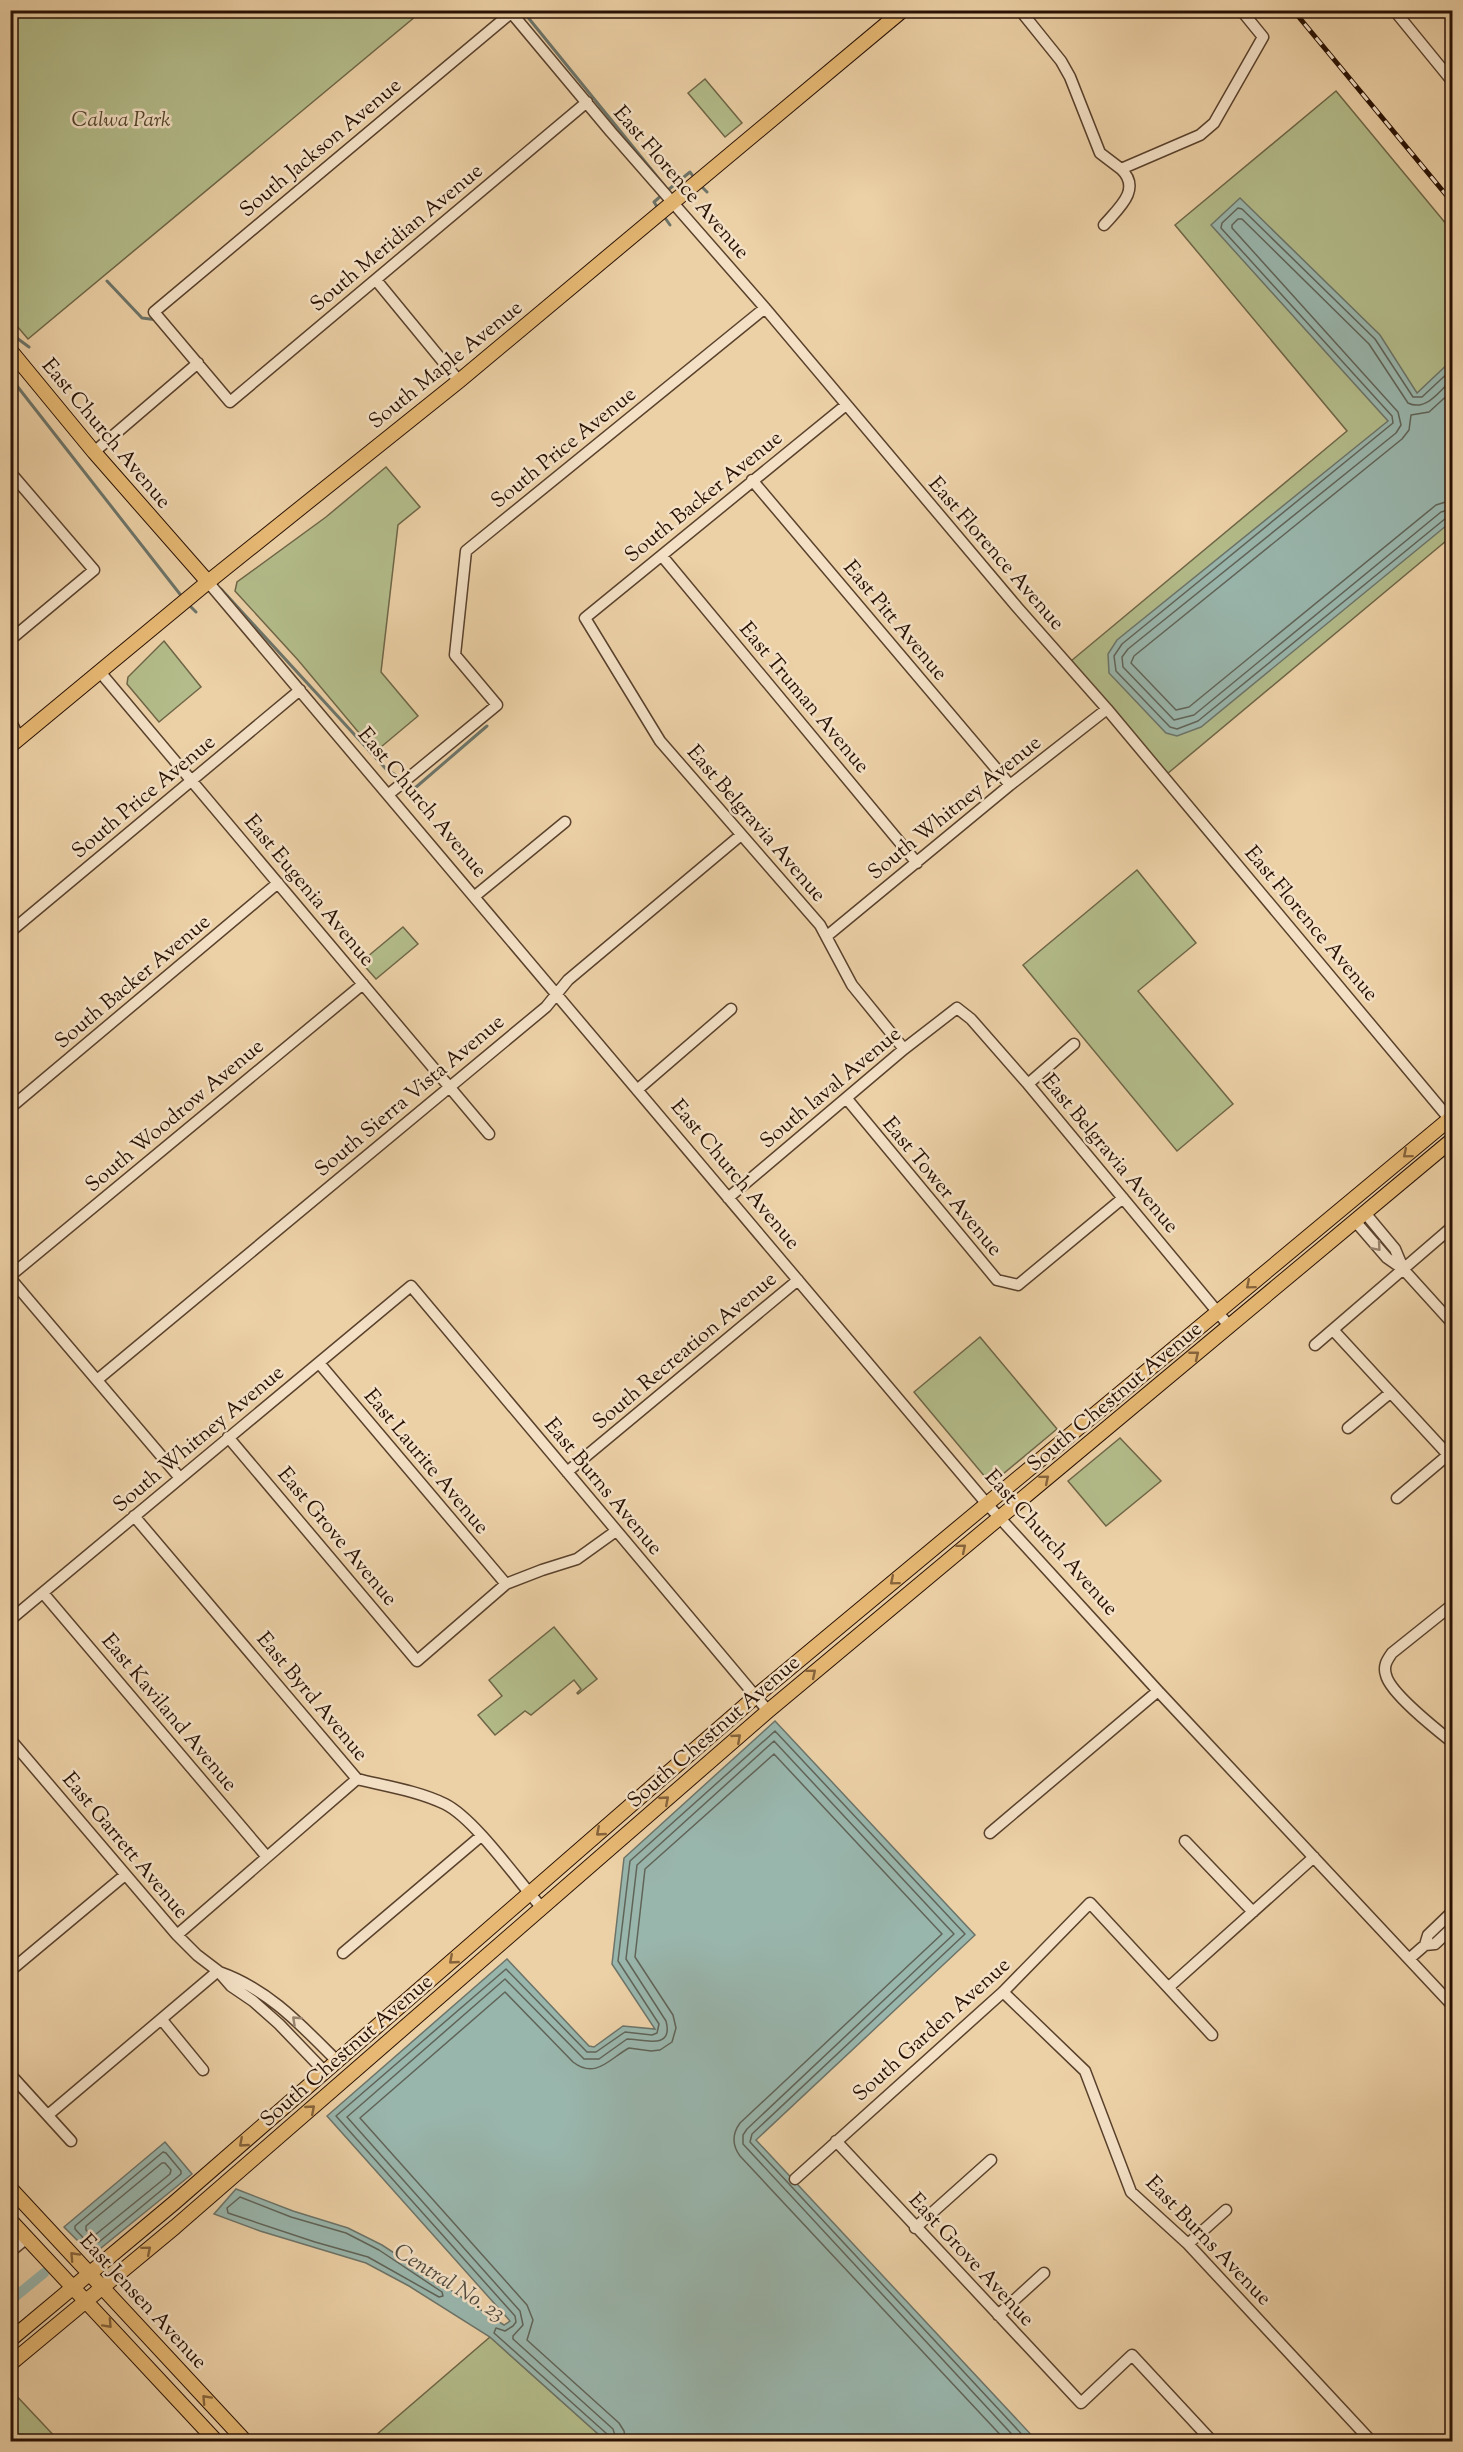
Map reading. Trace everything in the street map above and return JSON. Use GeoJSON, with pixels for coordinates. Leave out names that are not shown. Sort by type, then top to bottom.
{"type":"FeatureCollection","features":[{"type":"Feature","properties":{"kind":"main road","name":"South Maple Avenue"},"geometry":{"type":"LineString","coordinates":[[13,740],[459,381],[903,10]]}},
{"type":"Feature","properties":{"kind":"main road","name":"East Church Avenue"},"geometry":{"type":"LineString","coordinates":[[10,350],[94,452],[208,582]]}},
{"type":"Feature","properties":{"kind":"main road","name":"South Chestnut Avenue"},"geometry":{"type":"LineString","coordinates":[[10,2340],[74,2288],[325,2072],[755,1697],[1452,1119]]}},
{"type":"Feature","properties":{"kind":"main road","name":"South Chestnut Avenue"},"geometry":{"type":"LineString","coordinates":[[10,2364],[103,2288],[768,1711],[1452,1140]]}},
{"type":"Feature","properties":{"kind":"main road","name":"East Jensen Avenue"},"geometry":{"type":"LineString","coordinates":[[10,2188],[246,2442]]}},
{"type":"Feature","properties":{"kind":"main road","name":"East Jensen Avenue"},"geometry":{"type":"LineString","coordinates":[[10,2220],[217,2442]]}},
{"type":"Feature","properties":{"kind":"street"},"geometry":{"type":"LineString","coordinates":[[1020,10],[1061,61],[1070,77],[1100,153],[1129,176],[1128,194],[1104,225]]}},
{"type":"Feature","properties":{"kind":"street"},"geometry":{"type":"LineString","coordinates":[[1121,169],[1200,135],[1214,123],[1263,38],[1241,10]]}},
{"type":"Feature","properties":{"kind":"street"},"geometry":{"type":"LineString","coordinates":[[1394,10],[1452,78]]}},
{"type":"Feature","properties":{"kind":"street","name":"East Florence Avenue"},"geometry":{"type":"LineString","coordinates":[[510,12],[1107,709],[1452,1119]]}},
{"type":"Feature","properties":{"kind":"street","name":"South Jackson Avenue"},"geometry":{"type":"LineString","coordinates":[[198,363],[154,312],[510,12]]}},
{"type":"Feature","properties":{"kind":"street","name":"South Meridian Avenue"},"geometry":{"type":"LineString","coordinates":[[198,363],[230,402],[587,102]]}},
{"type":"Feature","properties":{"kind":"street"},"geometry":{"type":"LineString","coordinates":[[376,280],[459,381]]}},
{"type":"Feature","properties":{"kind":"street","name":"South Price Avenue"},"geometry":{"type":"LineString","coordinates":[[389,794],[496,705],[455,654],[466,551],[765,308]]}},
{"type":"Feature","properties":{"kind":"street"},"geometry":{"type":"LineString","coordinates":[[94,452],[198,363]]}},
{"type":"Feature","properties":{"kind":"street","name":"South Backer Avenue"},"geometry":{"type":"LineString","coordinates":[[585,618],[846,405]]}},
{"type":"Feature","properties":{"kind":"street"},"geometry":{"type":"LineString","coordinates":[[10,472],[93,570],[10,640]]}},
{"type":"Feature","properties":{"kind":"street","name":"East Pitt Avenue"},"geometry":{"type":"LineString","coordinates":[[752,480],[1010,785]]}},
{"type":"Feature","properties":{"kind":"street","name":"East Truman Avenue"},"geometry":{"type":"LineString","coordinates":[[662,556],[917,863]]}},
{"type":"Feature","properties":{"kind":"street","name":"East Church Avenue"},"geometry":{"type":"LineString","coordinates":[[208,582],[987,1504],[1158,1691],[1452,2005]]}},
{"type":"Feature","properties":{"kind":"street","name":"East Belgravia Avenue"},"geometry":{"type":"LineString","coordinates":[[585,618],[660,741],[827,936],[852,985],[904,1049]]}},
{"type":"Feature","properties":{"kind":"street","name":"East Eugenia Avenue"},"geometry":{"type":"LineString","coordinates":[[100,672],[489,1134]]}},
{"type":"Feature","properties":{"kind":"street","name":"South Price Avenue"},"geometry":{"type":"LineString","coordinates":[[10,932],[300,690]]}},
{"type":"Feature","properties":{"kind":"street","name":"South Whitney Avenue"},"geometry":{"type":"LineString","coordinates":[[827,936],[1010,785],[1107,709]]}},
{"type":"Feature","properties":{"kind":"street"},"geometry":{"type":"LineString","coordinates":[[10,719],[13,740]]}},
{"type":"Feature","properties":{"kind":"street"},"geometry":{"type":"LineString","coordinates":[[475,896],[565,822]]}},
{"type":"Feature","properties":{"kind":"street","name":"South Sierra Vista Avenue"},"geometry":{"type":"LineString","coordinates":[[97,1380],[546,1007],[567,981],[741,835]]}},
{"type":"Feature","properties":{"kind":"street","name":"South Backer Avenue"},"geometry":{"type":"LineString","coordinates":[[10,1108],[278,883]]}},
{"type":"Feature","properties":{"kind":"street","name":"South Woodrow Avenue"},"geometry":{"type":"LineString","coordinates":[[10,1277],[363,984]]}},
{"type":"Feature","properties":{"kind":"street","name":"East Belgravia Avenue"},"geometry":{"type":"LineString","coordinates":[[957,1008],[971,1018],[1028,1084],[1230,1326]]}},
{"type":"Feature","properties":{"kind":"street","name":"South laval Avenue"},"geometry":{"type":"LineString","coordinates":[[729,1198],[904,1049],[957,1008]]}},
{"type":"Feature","properties":{"kind":"street"},"geometry":{"type":"LineString","coordinates":[[637,1090],[731,1009]]}},
{"type":"Feature","properties":{"kind":"street"},"geometry":{"type":"LineString","coordinates":[[1028,1084],[1074,1044]]}},
{"type":"Feature","properties":{"kind":"street","name":"East Tower Avenue"},"geometry":{"type":"LineString","coordinates":[[847,1099],[997,1280],[1018,1285],[1123,1198]]}},
{"type":"Feature","properties":{"kind":"street"},"geometry":{"type":"LineString","coordinates":[[1360,1217],[1387,1258],[1403,1269],[1452,1323]]}},
{"type":"Feature","properties":{"kind":"street"},"geometry":{"type":"LineString","coordinates":[[1316,1345],[1452,1227]]}},
{"type":"Feature","properties":{"kind":"street"},"geometry":{"type":"LineString","coordinates":[[10,1277],[180,1478]]}},
{"type":"Feature","properties":{"kind":"street","name":"South Recreation Avenue"},"geometry":{"type":"LineString","coordinates":[[567,1472],[798,1280]]}},
{"type":"Feature","properties":{"kind":"street","name":"South Whitney Avenue"},"geometry":{"type":"LineString","coordinates":[[10,1620],[411,1286]]}},
{"type":"Feature","properties":{"kind":"street","name":"East Burns Avenue"},"geometry":{"type":"LineString","coordinates":[[411,1286],[768,1711]]}},
{"type":"Feature","properties":{"kind":"street"},"geometry":{"type":"LineString","coordinates":[[1334,1331],[1450,1457],[1397,1498]]}},
{"type":"Feature","properties":{"kind":"street","name":"East Laurite Avenue"},"geometry":{"type":"LineString","coordinates":[[319,1363],[506,1584]]}},
{"type":"Feature","properties":{"kind":"street"},"geometry":{"type":"LineString","coordinates":[[1348,1428],[1390,1393]]}},
{"type":"Feature","properties":{"kind":"street","name":"East Grove Avenue"},"geometry":{"type":"LineString","coordinates":[[228,1437],[417,1661],[506,1584]]}},
{"type":"Feature","properties":{"kind":"street","name":"East Byrd Avenue"},"geometry":{"type":"LineString","coordinates":[[134,1516],[357,1779],[401,1789],[446,1805],[466,1819],[542,1908]]}},
{"type":"Feature","properties":{"kind":"street"},"geometry":{"type":"LineString","coordinates":[[506,1584],[577,1559],[616,1531]]}},
{"type":"Feature","properties":{"kind":"street","name":"East Kaviland Avenue"},"geometry":{"type":"LineString","coordinates":[[42,1593],[267,1857]]}},
{"type":"Feature","properties":{"kind":"street"},"geometry":{"type":"LineString","coordinates":[[1452,1605],[1392,1653],[1384,1668],[1389,1682],[1426,1721],[1452,1742]]}},
{"type":"Feature","properties":{"kind":"street"},"geometry":{"type":"LineString","coordinates":[[990,1833],[1158,1691]]}},
{"type":"Feature","properties":{"kind":"street","name":"East Garrett Avenue"},"geometry":{"type":"LineString","coordinates":[[10,1739],[177,1935],[197,1955],[218,1971],[231,1986],[253,2001],[279,2024],[325,2072]]}},
{"type":"Feature","properties":{"kind":"street"},"geometry":{"type":"LineString","coordinates":[[177,1935],[357,1779]]}},
{"type":"Feature","properties":{"kind":"street"},"geometry":{"type":"LineString","coordinates":[[343,1953],[481,1836]]}},
{"type":"Feature","properties":{"kind":"street"},"geometry":{"type":"LineString","coordinates":[[1185,1841],[1253,1911]]}},
{"type":"Feature","properties":{"kind":"street"},"geometry":{"type":"LineString","coordinates":[[1212,2035],[1169,1987],[1314,1857]]}},
{"type":"Feature","properties":{"kind":"street"},"geometry":{"type":"LineString","coordinates":[[10,1971],[125,1875]]}},
{"type":"Feature","properties":{"kind":"street","name":"South Garden Avenue"},"geometry":{"type":"LineString","coordinates":[[795,2179],[1003,1992],[1090,1903],[1169,1987]]}},
{"type":"Feature","properties":{"kind":"street"},"geometry":{"type":"LineString","coordinates":[[1409,1959],[1425,1945],[1428,1935],[1452,1912]]}},
{"type":"Feature","properties":{"kind":"street"},"geometry":{"type":"LineString","coordinates":[[1425,1945],[1435,1944],[1452,1928]]}},
{"type":"Feature","properties":{"kind":"street"},"geometry":{"type":"LineString","coordinates":[[48,2115],[218,1971]]}},
{"type":"Feature","properties":{"kind":"street","name":"East Garrett Avenue"},"geometry":{"type":"LineString","coordinates":[[218,1971],[239,1979],[272,1999],[295,2018],[337,2061]]}},
{"type":"Feature","properties":{"kind":"street","name":"East Burns Avenue"},"geometry":{"type":"LineString","coordinates":[[1003,1992],[1085,2071],[1131,2192],[1188,2244],[1372,2442]]}},
{"type":"Feature","properties":{"kind":"street"},"geometry":{"type":"LineString","coordinates":[[162,2020],[203,2070]]}},
{"type":"Feature","properties":{"kind":"street"},"geometry":{"type":"LineString","coordinates":[[10,2074],[71,2141]]}},
{"type":"Feature","properties":{"kind":"street","name":"East Grove Avenue"},"geometry":{"type":"LineString","coordinates":[[836,2141],[1081,2403],[1132,2355],[1209,2440]]}},
{"type":"Feature","properties":{"kind":"street"},"geometry":{"type":"LineString","coordinates":[[915,2228],[991,2160]]}},
{"type":"Feature","properties":{"kind":"street"},"geometry":{"type":"LineString","coordinates":[[1188,2244],[1226,2210]]}},
{"type":"Feature","properties":{"kind":"street"},"geometry":{"type":"LineString","coordinates":[[10,2252],[27,2238]]}},
{"type":"Feature","properties":{"kind":"street"},"geometry":{"type":"LineString","coordinates":[[998,2315],[1044,2273]]}},
{"type":"Feature","properties":{"kind":"green space","name":"Calwa Park"},"geometry":{"type":"Polygon","coordinates":[[[10,11],[422,11],[28,339],[11,319],[10,11]]]}},
{"type":"Feature","properties":{"kind":"green space"},"geometry":{"type":"Polygon","coordinates":[[[705,79],[742,123],[725,137],[688,93],[705,79]]]}},
{"type":"Feature","properties":{"kind":"green space"},"geometry":{"type":"Polygon","coordinates":[[[1336,91],[1452,231],[1452,536],[1167,774],[1071,661],[1347,431],[1175,225],[1336,91]]]}},
{"type":"Feature","properties":{"kind":"green space"},"geometry":{"type":"Polygon","coordinates":[[[386,467],[420,507],[398,525],[381,672],[418,716],[375,752],[298,660],[235,591],[237,582],[326,517],[386,467]]]}},
{"type":"Feature","properties":{"kind":"green space"},"geometry":{"type":"Polygon","coordinates":[[[164,641],[201,687],[159,722],[127,684],[128,677],[164,641]]]}},
{"type":"Feature","properties":{"kind":"green space"},"geometry":{"type":"Polygon","coordinates":[[[1137,870],[1196,943],[1138,991],[1233,1104],[1177,1151],[1023,965],[1137,870]]]}},
{"type":"Feature","properties":{"kind":"green space"},"geometry":{"type":"Polygon","coordinates":[[[403,927],[418,944],[376,979],[361,962],[403,927]]]}},
{"type":"Feature","properties":{"kind":"green space"},"geometry":{"type":"Polygon","coordinates":[[[980,1337],[1057,1429],[991,1484],[914,1392],[980,1337]]]}},
{"type":"Feature","properties":{"kind":"green space"},"geometry":{"type":"Polygon","coordinates":[[[1120,1438],[1161,1481],[1106,1526],[1068,1481],[1120,1438]]]}},
{"type":"Feature","properties":{"kind":"green space"},"geometry":{"type":"Polygon","coordinates":[[[554,1627],[597,1679],[578,1694],[581,1689],[574,1680],[531,1715],[525,1711],[495,1735],[478,1715],[502,1696],[489,1680],[554,1627]]]}},
{"type":"Feature","properties":{"kind":"green space"},"geometry":{"type":"Polygon","coordinates":[[[490,2337],[606,2441],[368,2442],[490,2337]]]}},
{"type":"Feature","properties":{"kind":"green space"},"geometry":{"type":"Polygon","coordinates":[[[11,2390],[59,2441],[11,2441],[11,2390]]]}},
{"type":"Feature","properties":{"kind":"water"},"geometry":{"type":"Polygon","coordinates":[[[1240,198],[1380,335],[1417,393],[1452,360],[1452,521],[1201,727],[1177,736],[1166,733],[1109,673],[1108,654],[1117,640],[1388,421],[1211,225],[1240,198]]]}},
{"type":"Feature","properties":{"kind":"water"},"geometry":{"type":"Polygon","coordinates":[[[775,1721],[975,1935],[756,2140],[1037,2441],[606,2441],[490,2337],[409,2286],[366,2263],[260,2231],[214,2214],[236,2189],[293,2211],[348,2228],[382,2245],[504,2325],[510,2321],[327,2116],[507,1959],[589,2046],[594,2047],[623,2026],[655,2029],[612,1964],[624,1858],[775,1721]]]}},
{"type":"Feature","properties":{"kind":"water"},"geometry":{"type":"Polygon","coordinates":[[[165,2142],[192,2174],[101,2248],[87,2250],[64,2227],[165,2142]]]}},
{"type":"Feature","properties":{"kind":"waterway"},"geometry":{"type":"LineString","coordinates":[[522,10],[668,190],[690,172],[695,179]]}},
{"type":"Feature","properties":{"kind":"waterway"},"geometry":{"type":"LineString","coordinates":[[699,184],[707,192]]}},
{"type":"Feature","properties":{"kind":"waterway"},"geometry":{"type":"LineString","coordinates":[[659,210],[654,202],[662,195]]}},
{"type":"Feature","properties":{"kind":"waterway"},"geometry":{"type":"LineString","coordinates":[[663,215],[670,225]]}},
{"type":"Feature","properties":{"kind":"waterway"},"geometry":{"type":"LineString","coordinates":[[107,281],[142,318],[158,320]]}},
{"type":"Feature","properties":{"kind":"waterway"},"geometry":{"type":"LineString","coordinates":[[10,333],[29,347]]}},
{"type":"Feature","properties":{"kind":"waterway"},"geometry":{"type":"LineString","coordinates":[[10,377],[183,598]]}},
{"type":"Feature","properties":{"kind":"waterway"},"geometry":{"type":"LineString","coordinates":[[221,589],[386,769],[402,779]]}},
{"type":"Feature","properties":{"kind":"waterway"},"geometry":{"type":"LineString","coordinates":[[187,603],[196,612]]}},
{"type":"Feature","properties":{"kind":"waterway"},"geometry":{"type":"LineString","coordinates":[[408,783],[415,788],[487,726]]}},
{"type":"Feature","properties":{"kind":"waterway","name":"Central No. 23"},"geometry":{"type":"LineString","coordinates":[[10,2301],[44,2273]]}},
{"type":"Feature","properties":{"kind":"railway"},"geometry":{"type":"LineString","coordinates":[[1293,10],[1452,202]]}}]}
